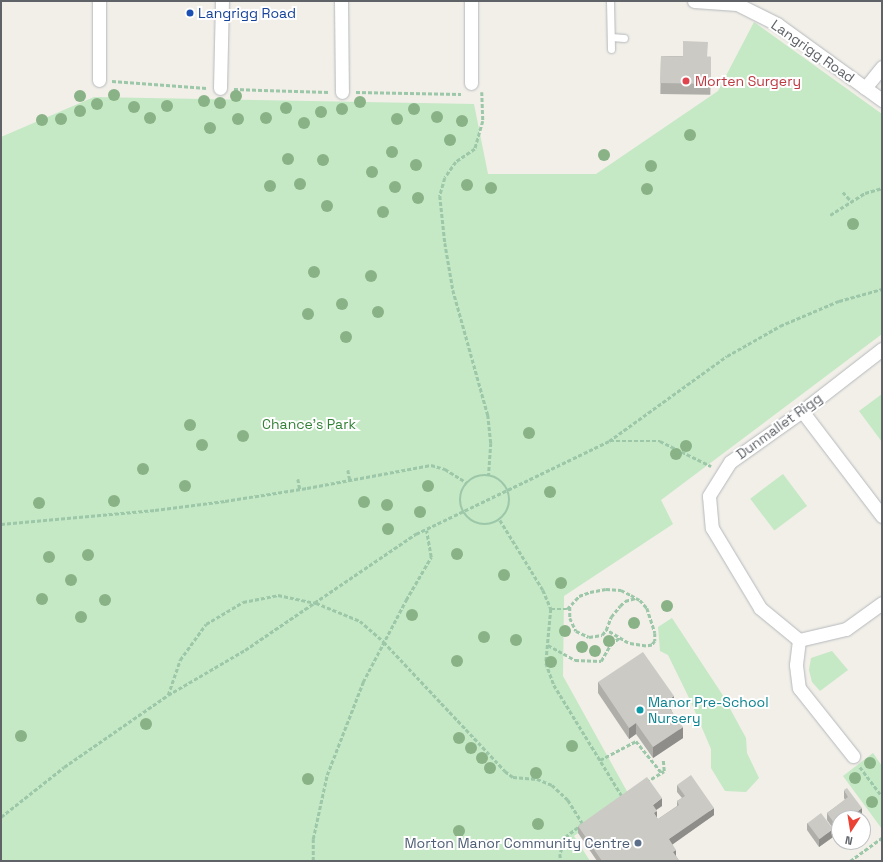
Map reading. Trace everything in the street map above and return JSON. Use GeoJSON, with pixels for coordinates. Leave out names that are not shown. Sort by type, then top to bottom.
{"type":"FeatureCollection","features":[{"type":"Feature","properties":{"kind":"street"},"geometry":{"type":"LineString","coordinates":[[99,1],[99,80]]}},
{"type":"Feature","properties":{"kind":"street"},"geometry":{"type":"LineString","coordinates":[[220,88],[222,1]]}},
{"type":"Feature","properties":{"kind":"street"},"geometry":{"type":"LineString","coordinates":[[341,1],[342,92]]}},
{"type":"Feature","properties":{"kind":"street"},"geometry":{"type":"LineString","coordinates":[[471,1],[471,83]]}},
{"type":"Feature","properties":{"kind":"street","name":"Langrigg Road"},"geometry":{"type":"LineString","coordinates":[[694,1],[737,4],[777,24],[882,100]]}},
{"type":"Feature","properties":{"kind":"street"},"geometry":{"type":"LineString","coordinates":[[864,88],[882,67]]}},
{"type":"Feature","properties":{"kind":"street","name":"Dunmallet Rigg"},"geometry":{"type":"LineString","coordinates":[[800,640],[760,608],[712,528],[709,496],[730,462],[802,411],[882,349]]}},
{"type":"Feature","properties":{"kind":"street"},"geometry":{"type":"LineString","coordinates":[[802,411],[882,516]]}},
{"type":"Feature","properties":{"kind":"street"},"geometry":{"type":"LineString","coordinates":[[853,756],[799,688],[796,665],[800,640],[846,628],[882,603]]}},
{"type":"Feature","properties":{"kind":"lane"},"geometry":{"type":"LineString","coordinates":[[610,1],[611,49]]}},
{"type":"Feature","properties":{"kind":"lane"},"geometry":{"type":"LineString","coordinates":[[611,37],[624,38]]}},
{"type":"Feature","properties":{"kind":"path"},"geometry":{"type":"LineString","coordinates":[[99,80],[220,88],[462,94]]}},
{"type":"Feature","properties":{"kind":"path"},"geometry":{"type":"LineString","coordinates":[[471,83],[482,92],[483,121],[475,149],[456,162],[444,178],[440,196],[445,243],[453,290],[488,414],[491,443],[489,475]]}},
{"type":"Feature","properties":{"kind":"path"},"geometry":{"type":"LineString","coordinates":[[479,100],[482,104]]}},
{"type":"Feature","properties":{"kind":"path"},"geometry":{"type":"LineString","coordinates":[[830,215],[865,193],[882,188]]}},
{"type":"Feature","properties":{"kind":"path"},"geometry":{"type":"LineString","coordinates":[[843,192],[851,201]]}},
{"type":"Feature","properties":{"kind":"path"},"geometry":{"type":"LineString","coordinates":[[1,817],[64,768],[168,695],[245,650],[416,534],[609,441],[727,356],[780,326],[839,301],[882,289]]}},
{"type":"Feature","properties":{"kind":"path"},"geometry":{"type":"LineString","coordinates":[[609,441],[660,441],[723,472]]}},
{"type":"Feature","properties":{"kind":"path"},"geometry":{"type":"LineString","coordinates":[[1,524],[155,510],[300,489],[431,465],[446,469],[466,482]]}},
{"type":"Feature","properties":{"kind":"path"},"geometry":{"type":"LineString","coordinates":[[348,470],[350,480]]}},
{"type":"Feature","properties":{"kind":"path"},"geometry":{"type":"LineString","coordinates":[[481,475],[489,475],[497,478],[508,490],[510,498],[506,514],[500,520],[484,525],[476,523],[463,512],[460,496],[466,482],[481,475]]}},
{"type":"Feature","properties":{"kind":"path"},"geometry":{"type":"LineString","coordinates":[[298,479],[300,489]]}},
{"type":"Feature","properties":{"kind":"path"},"geometry":{"type":"LineString","coordinates":[[500,520],[543,590],[551,609],[546,663],[554,685],[622,797]]}},
{"type":"Feature","properties":{"kind":"path"},"geometry":{"type":"LineString","coordinates":[[313,861],[313,839],[327,775],[363,682],[431,557],[426,530]]}},
{"type":"Feature","properties":{"kind":"path"},"geometry":{"type":"LineString","coordinates":[[551,609],[567,609],[579,596],[606,589],[621,590],[636,598],[647,608],[654,624],[655,641],[652,645],[646,646],[628,643],[606,630]]}},
{"type":"Feature","properties":{"kind":"path"},"geometry":{"type":"LineString","coordinates":[[168,695],[180,660],[206,624],[243,602],[278,595],[316,603],[360,621],[384,642],[505,771],[513,777],[536,779],[552,785],[568,800],[583,824]]}},
{"type":"Feature","properties":{"kind":"path"},"geometry":{"type":"LineString","coordinates":[[570,606],[570,618],[576,631],[589,637],[602,635],[606,630],[611,617],[620,606],[625,601],[636,598]]}},
{"type":"Feature","properties":{"kind":"path"},"geometry":{"type":"LineString","coordinates":[[548,645],[575,660],[590,662],[601,661],[606,655],[608,649],[619,638]]}},
{"type":"Feature","properties":{"kind":"path"},"geometry":{"type":"LineString","coordinates":[[600,760],[636,741],[661,772]]}},
{"type":"Feature","properties":{"kind":"path"},"geometry":{"type":"LineString","coordinates":[[853,756],[882,796]]}},
{"type":"Feature","properties":{"kind":"path"},"geometry":{"type":"LineString","coordinates":[[642,785],[664,771],[663,759]]}},
{"type":"Feature","properties":{"kind":"path"},"geometry":{"type":"LineString","coordinates":[[616,802],[629,793]]}},
{"type":"Feature","properties":{"kind":"path"},"geometry":{"type":"LineString","coordinates":[[561,861],[560,854],[566,837],[589,819]]}},
{"type":"Feature","properties":{"kind":"path"},"geometry":{"type":"LineString","coordinates":[[850,861],[882,838]]}},
{"type":"Feature","properties":{"kind":"green space","name":"Chance's Park"},"geometry":{"type":"Polygon","coordinates":[[[754,22],[882,114],[882,334],[661,500],[673,524],[564,596],[563,676],[629,795],[574,836],[590,861],[1,861],[1,137],[94,97],[474,104],[488,174],[596,174],[718,91],[754,22]]]}},
{"type":"Feature","properties":{"kind":"green space"},"geometry":{"type":"Polygon","coordinates":[[[882,394],[882,442],[859,411],[882,394]]]}},
{"type":"Feature","properties":{"kind":"green space"},"geometry":{"type":"Polygon","coordinates":[[[783,474],[807,506],[774,531],[750,499],[783,474]]]}},
{"type":"Feature","properties":{"kind":"green space"},"geometry":{"type":"Polygon","coordinates":[[[672,618],[722,694],[746,738],[747,753],[759,778],[746,792],[725,791],[711,768],[711,749],[691,702],[668,655],[660,651],[658,627],[672,618]]]}},
{"type":"Feature","properties":{"kind":"green space"},"geometry":{"type":"Polygon","coordinates":[[[832,651],[848,670],[820,691],[812,682],[809,670],[811,658],[832,651]]]}},
{"type":"Feature","properties":{"kind":"green space"},"geometry":{"type":"Polygon","coordinates":[[[873,753],[882,766],[882,829],[871,814],[871,810],[868,810],[843,776],[873,753]]]}},
{"type":"Feature","properties":{"kind":"building","name":"Morten Surgery"},"geometry":{"type":"Polygon","coordinates":[[[683,41],[708,42],[707,57],[711,57],[711,84],[660,83],[661,56],[683,57],[683,41]]]}},
{"type":"Feature","properties":{"kind":"building","name":"Manor Pre-School Nursery"},"geometry":{"type":"Polygon","coordinates":[[[643,652],[674,696],[665,702],[683,727],[653,747],[636,723],[629,728],[598,682],[643,652]]]}},
{"type":"Feature","properties":{"kind":"building"},"geometry":{"type":"Polygon","coordinates":[[[691,775],[714,808],[669,839],[676,850],[673,852],[679,860],[678,861],[602,861],[578,826],[647,777],[662,798],[653,805],[657,811],[654,813],[658,819],[679,805],[677,801],[685,796],[677,785],[691,775]]]}},
{"type":"Feature","properties":{"kind":"building"},"geometry":{"type":"Polygon","coordinates":[[[847,788],[862,808],[859,810],[831,810],[831,819],[827,813],[848,797],[844,790],[847,788]]]}},
{"type":"Feature","properties":{"kind":"building"},"geometry":{"type":"Polygon","coordinates":[[[821,813],[831,826],[831,831],[819,839],[807,823],[821,813]]]}},
{"type":"Feature","properties":{"kind":"place","name":"Langrigg Road"},"geometry":{"type":"Point","coordinates":[190,13]}},
{"type":"Feature","properties":{"kind":"place","name":"Morten Surgery"},"geometry":{"type":"Point","coordinates":[686,81]}},
{"type":"Feature","properties":{"kind":"place","name":"Manor Pre-School Nursery"},"geometry":{"type":"Point","coordinates":[640,710]}},
{"type":"Feature","properties":{"kind":"place","name":"Morton Manor Community Centre"},"geometry":{"type":"Point","coordinates":[638,843]}}]}
